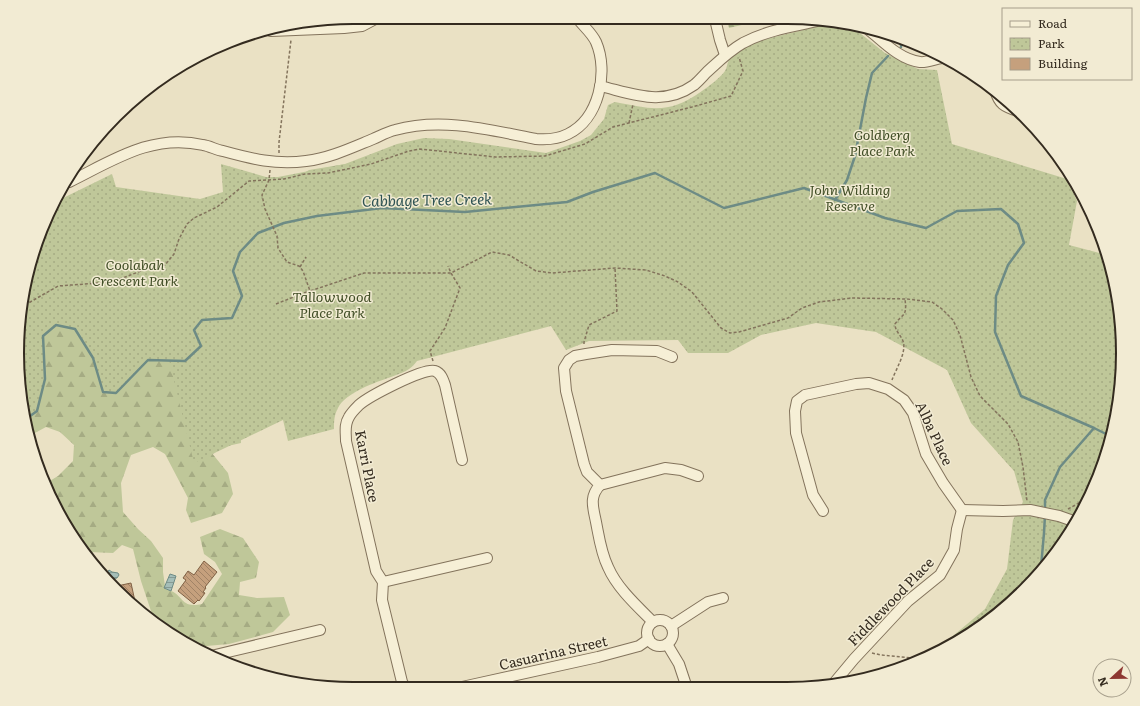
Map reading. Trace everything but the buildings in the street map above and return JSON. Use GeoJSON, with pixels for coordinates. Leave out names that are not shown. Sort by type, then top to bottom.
{"type":"FeatureCollection","features":[{"type":"Feature","properties":{"kind":"street"},"geometry":{"type":"LineString","coordinates":[[288,30],[344,28],[362,26],[366,24]]}},
{"type":"Feature","properties":{"kind":"street"},"geometry":{"type":"LineString","coordinates":[[73,180],[134,150],[164,142],[182,142],[204,145],[221,151],[272,162],[307,161],[321,158],[335,154],[394,130],[415,126],[456,125],[536,139],[556,139],[570,133],[584,121],[590,113],[600,86],[602,74],[601,62],[596,42],[593,36],[582,24]]}},
{"type":"Feature","properties":{"kind":"street"},"geometry":{"type":"LineString","coordinates":[[716,24],[725,55]]}},
{"type":"Feature","properties":{"kind":"street"},"geometry":{"type":"LineString","coordinates":[[600,86],[650,98],[662,98],[675,95],[694,85],[725,55],[736,48],[760,35],[803,25]]}},
{"type":"Feature","properties":{"kind":"street"},"geometry":{"type":"LineString","coordinates":[[876,36],[891,49],[905,56],[921,62],[935,59]]}},
{"type":"Feature","properties":{"kind":"street"},"geometry":{"type":"LineString","coordinates":[[600,485],[587,472],[584,464],[564,379],[564,368],[569,360],[575,356],[612,350],[657,351],[672,357]]}},
{"type":"Feature","properties":{"kind":"street","name":"Karri Place"},"geometry":{"type":"LineString","coordinates":[[402,682],[382,600],[383,582],[376,571],[346,441],[345,426],[349,416],[359,405],[391,386],[431,370],[436,371]]}},
{"type":"Feature","properties":{"kind":"street"},"geometry":{"type":"LineString","coordinates":[[436,371],[441,375],[445,385],[462,460]]}},
{"type":"Feature","properties":{"kind":"street","name":"Alba Place"},"geometry":{"type":"LineString","coordinates":[[824,511],[813,495],[796,433],[795,411],[797,401],[805,395],[856,384],[869,383],[888,389],[904,400],[913,413],[926,454],[943,483],[962,510]]}},
{"type":"Feature","properties":{"kind":"street"},"geometry":{"type":"LineString","coordinates":[[653,622],[631,600],[608,569],[594,515],[592,497],[595,490],[600,485],[665,468],[681,470],[698,476]]}},
{"type":"Feature","properties":{"kind":"street"},"geometry":{"type":"LineString","coordinates":[[962,510],[1003,511],[1030,508],[1063,512],[1072,519]]}},
{"type":"Feature","properties":{"kind":"street","name":"Fiddlewood Place"},"geometry":{"type":"LineString","coordinates":[[839,678],[908,600],[940,575],[954,550],[957,528],[962,510]]}},
{"type":"Feature","properties":{"kind":"street"},"geometry":{"type":"LineString","coordinates":[[383,582],[486,558]]}},
{"type":"Feature","properties":{"kind":"street"},"geometry":{"type":"LineString","coordinates":[[671,626],[708,602],[723,598]]}},
{"type":"Feature","properties":{"kind":"street"},"geometry":{"type":"LineString","coordinates":[[663,620],[671,626],[673,636],[667,644],[662,646],[656,645],[649,639],[647,630],[653,622],[663,620]]}},
{"type":"Feature","properties":{"kind":"street"},"geometry":{"type":"LineString","coordinates":[[220,654],[320,630]]}},
{"type":"Feature","properties":{"kind":"street","name":"Casuarina Street"},"geometry":{"type":"LineString","coordinates":[[485,682],[598,657],[639,646],[649,639]]}},
{"type":"Feature","properties":{"kind":"street"},"geometry":{"type":"LineString","coordinates":[[667,644],[679,664],[685,682]]}},
{"type":"Feature","properties":{"kind":"path"},"geometry":{"type":"LineString","coordinates":[[279,155],[279,142],[292,30]]}},
{"type":"Feature","properties":{"kind":"path"},"geometry":{"type":"LineString","coordinates":[[28,302],[58,286],[112,282],[165,265],[174,254],[179,239],[187,224],[194,218],[217,207],[248,181],[269,180],[305,174],[328,173],[371,164],[409,151],[420,150],[495,157],[545,156],[585,144],[613,127],[730,96],[743,71],[736,48]]}},
{"type":"Feature","properties":{"kind":"path"},"geometry":{"type":"LineString","coordinates":[[629,123],[633,103]]}},
{"type":"Feature","properties":{"kind":"path"},"geometry":{"type":"LineString","coordinates":[[269,180],[262,194],[265,209],[277,236],[278,248],[287,262],[300,267],[303,271],[310,291]]}},
{"type":"Feature","properties":{"kind":"path"},"geometry":{"type":"LineString","coordinates":[[276,304],[364,273],[451,273],[492,252],[509,255],[536,270],[552,273],[615,268],[646,270],[678,282],[692,292],[721,328],[730,333],[740,332],[788,318],[802,308],[819,302],[852,298],[905,299],[932,302],[953,320],[960,335],[971,377],[980,396],[1008,424],[1018,442],[1023,467],[1026,500],[1030,508]]}},
{"type":"Feature","properties":{"kind":"path"},"geometry":{"type":"LineString","coordinates":[[300,267],[306,257]]}},
{"type":"Feature","properties":{"kind":"path"},"geometry":{"type":"LineString","coordinates":[[436,371],[430,350],[445,328],[460,288],[448,266]]}},
{"type":"Feature","properties":{"kind":"path"},"geometry":{"type":"LineString","coordinates":[[586,354],[584,342],[589,325],[617,311],[615,268]]}},
{"type":"Feature","properties":{"kind":"path"},"geometry":{"type":"LineString","coordinates":[[888,389],[902,353],[904,342],[895,328],[895,324],[905,315],[905,299]]}},
{"type":"Feature","properties":{"kind":"path"},"geometry":{"type":"LineString","coordinates":[[1063,512],[1081,501]]}},
{"type":"Feature","properties":{"kind":"path"},"geometry":{"type":"LineString","coordinates":[[863,650],[881,655],[911,658]]}},
{"type":"Feature","properties":{"kind":"green space"},"geometry":{"type":"Polygon","coordinates":[[[728,24],[746,24],[729,28],[728,24]]]}},
{"type":"Feature","properties":{"kind":"green space"},"geometry":{"type":"Polygon","coordinates":[[[820,26],[851,30],[858,32],[885,53],[918,69],[937,70],[952,144],[1066,179],[1077,201],[1069,245],[1101,253],[1110,289],[1116,353],[1110,417],[1099,459],[1072,518],[1061,536],[1034,570],[1020,586],[987,614],[970,627],[948,640],[985,609],[1007,569],[1013,520],[1023,502],[1014,471],[971,423],[947,370],[876,332],[816,323],[761,335],[728,353],[688,353],[678,340],[589,341],[566,350],[551,326],[417,361],[406,371],[369,385],[347,398],[342,403],[334,418],[334,429],[288,441],[283,420],[194,463],[169,360],[148,360],[116,393],[103,392],[93,358],[75,329],[56,326],[43,336],[45,379],[37,411],[30,416],[24,353],[30,289],[41,247],[63,198],[112,174],[116,187],[200,199],[223,192],[221,164],[266,177],[278,177],[345,164],[397,144],[424,138],[449,139],[546,153],[580,141],[591,135],[604,119],[608,105],[615,102],[639,107],[660,108],[679,104],[690,99],[717,80],[725,71],[731,57],[738,50],[750,43],[820,26]]]}},
{"type":"Feature","properties":{"kind":"green space"},"geometry":{"type":"Polygon","coordinates":[[[358,162],[240,414],[241,443],[223,447],[211,452],[228,473],[233,494],[222,513],[191,523],[186,510],[188,498],[165,454],[153,447],[131,455],[121,483],[123,512],[151,541],[163,558],[163,572],[166,589],[172,591],[186,603],[195,605],[202,604],[222,574],[215,562],[204,554],[200,537],[220,529],[243,538],[259,562],[256,578],[240,582],[239,595],[257,598],[284,597],[290,615],[273,632],[229,644],[204,646],[170,627],[152,613],[141,581],[133,549],[122,545],[113,553],[91,552],[68,518],[50,481],[58,476],[73,461],[74,445],[60,432],[46,427],[34,434],[27,396],[25,340],[309,170],[358,162]]]}},
{"type":"Feature","properties":{"kind":"water"},"geometry":{"type":"Polygon","coordinates":[[[109,570],[118,573],[119,575],[117,578],[114,579],[108,572],[109,570]]]}},
{"type":"Feature","properties":{"kind":"water"},"geometry":{"type":"Polygon","coordinates":[[[170,574],[176,576],[171,591],[164,588],[170,574]]]}},
{"type":"Feature","properties":{"kind":"waterway"},"geometry":{"type":"LineString","coordinates":[[835,200],[847,180],[855,156],[872,73],[888,56]]}},
{"type":"Feature","properties":{"kind":"waterway","name":"Cabbage Tree Creek"},"geometry":{"type":"LineString","coordinates":[[30,416],[37,411],[45,379],[43,336],[56,325],[75,329],[93,358],[103,392],[116,393],[148,360],[185,361],[201,346],[194,330],[202,320],[232,318],[242,296],[233,271],[240,252],[258,233],[284,223],[317,216],[382,208],[465,212],[567,202],[593,192],[655,173],[724,208],[804,188],[885,218],[926,228],[957,211],[1001,209],[1018,224],[1024,243],[1008,265],[996,296],[995,332],[1021,396],[1106,434]]}},
{"type":"Feature","properties":{"kind":"waterway"},"geometry":{"type":"LineString","coordinates":[[1045,510],[1045,500],[1060,467],[1094,428]]}},
{"type":"Feature","properties":{"kind":"waterway"},"geometry":{"type":"LineString","coordinates":[[1042,561],[1045,515]]}},
{"type":"Feature","properties":{"kind":"park label","name":"Goldberg Place Park"},"geometry":{"type":"Point","coordinates":[882,142]}},
{"type":"Feature","properties":{"kind":"park label","name":"John Wilding Reserve"},"geometry":{"type":"Point","coordinates":[850,198]}},
{"type":"Feature","properties":{"kind":"park label","name":"Coolabah Crescent Park"},"geometry":{"type":"Point","coordinates":[135,272]}},
{"type":"Feature","properties":{"kind":"park label","name":"Tallowwood Place Park"},"geometry":{"type":"Point","coordinates":[332,304]}}]}
